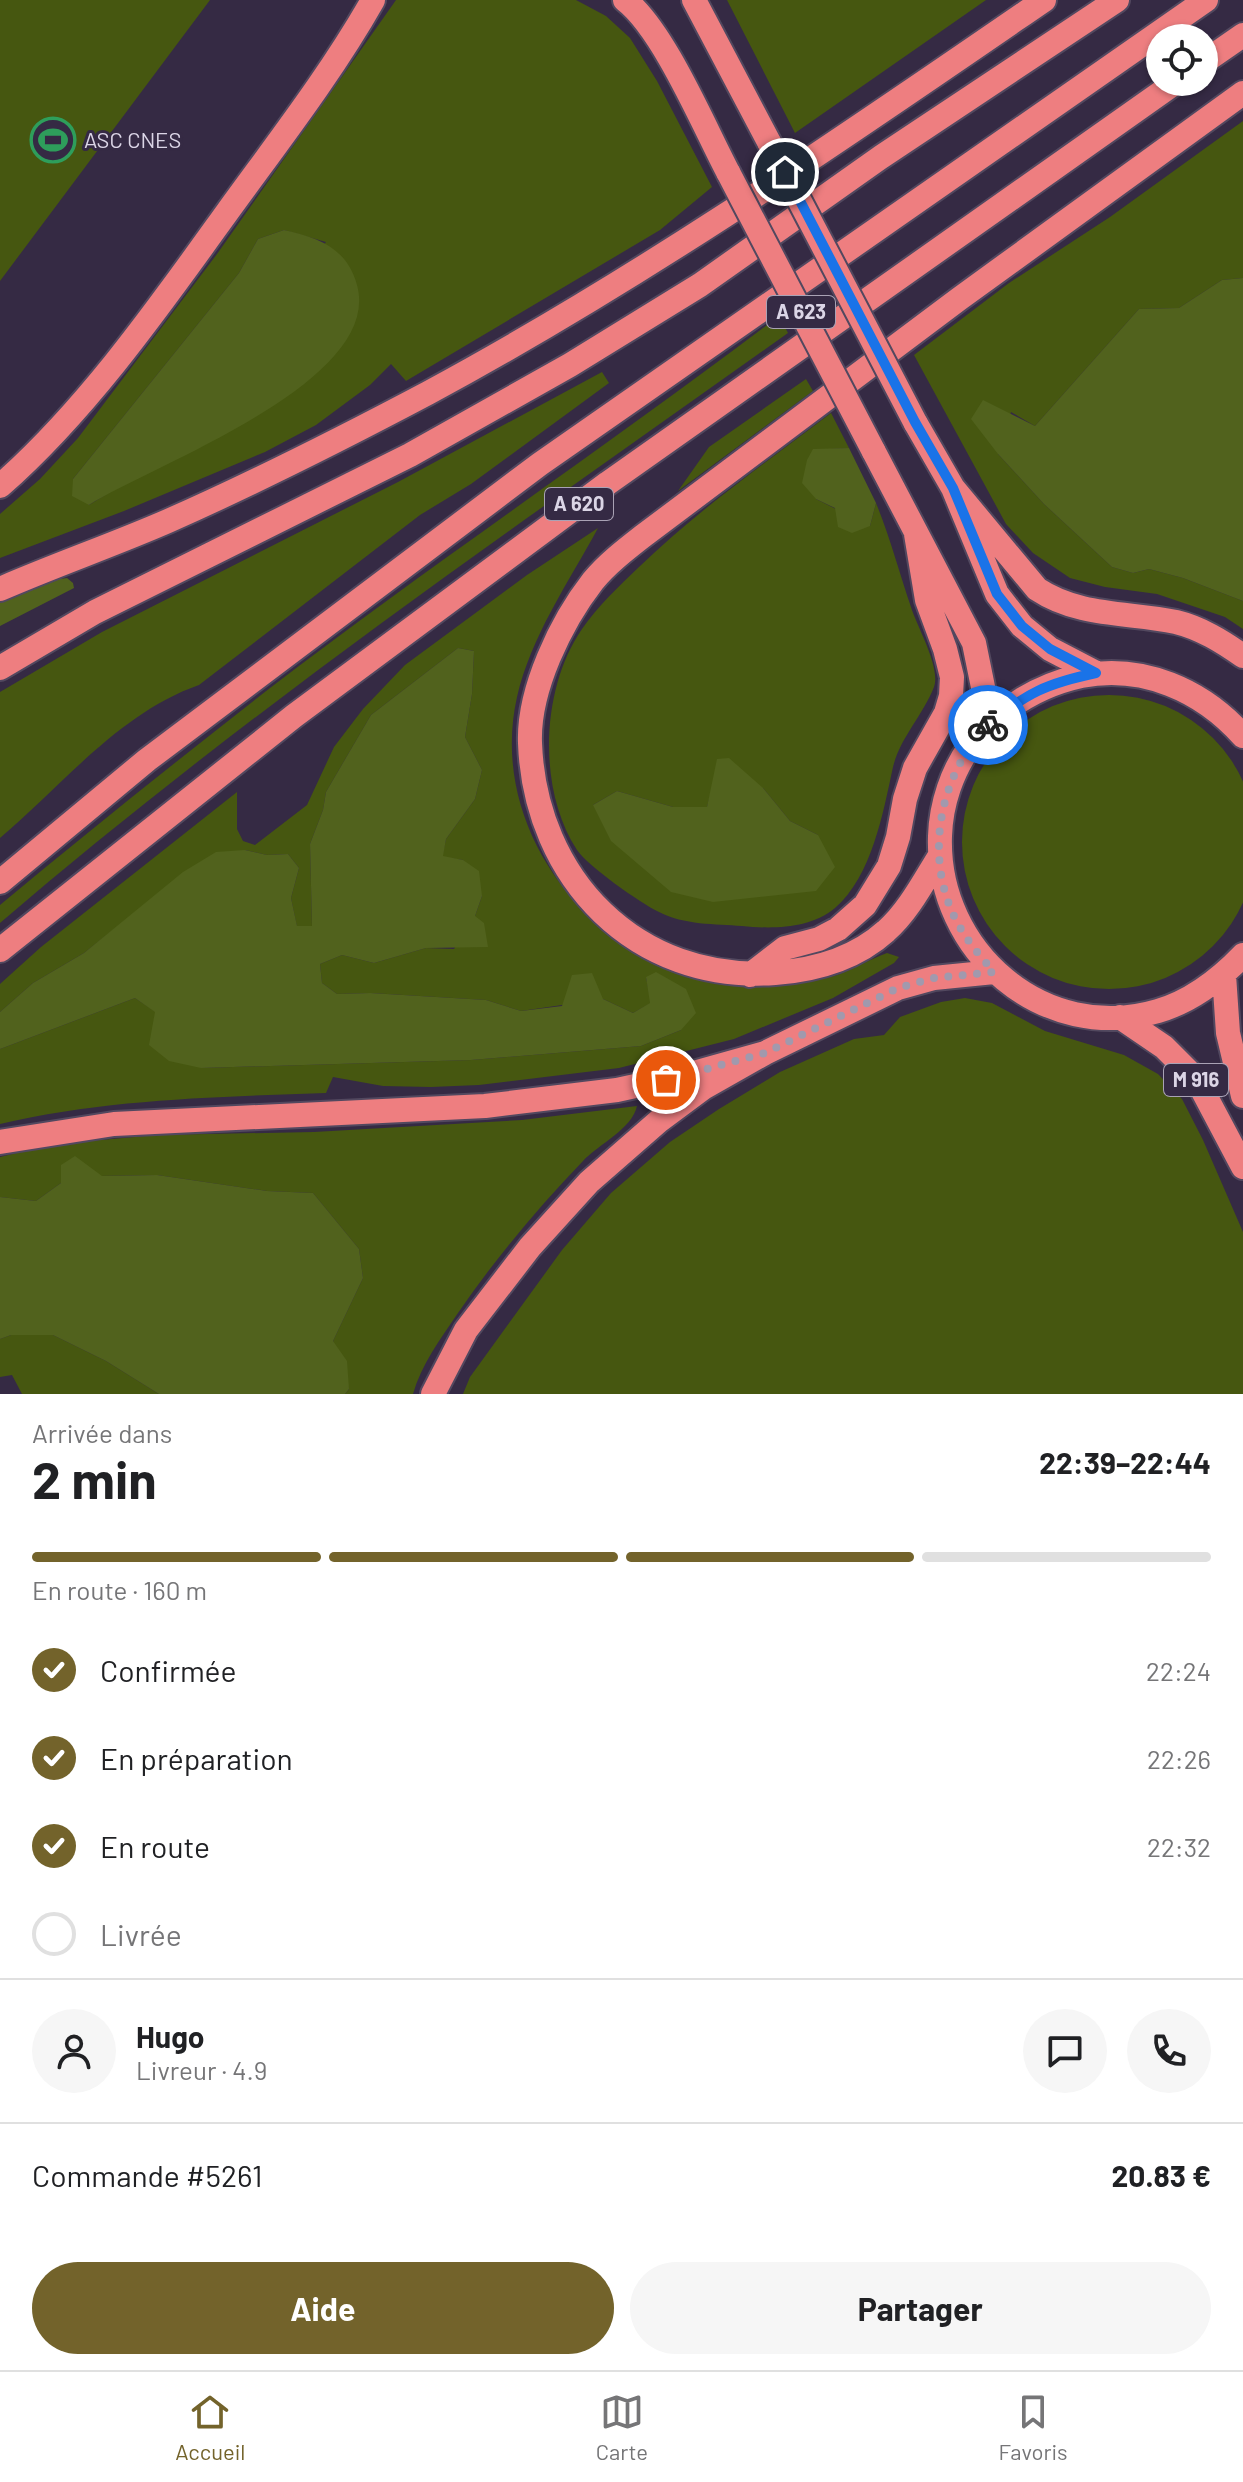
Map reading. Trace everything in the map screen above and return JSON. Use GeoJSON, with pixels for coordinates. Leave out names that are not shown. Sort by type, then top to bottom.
{"type":"FeatureCollection","features":[{"type":"Feature","properties":{"kind":"highway"},"geometry":{"type":"LineString","coordinates":[[0,486],[45,444],[172,289],[335,63],[373,0]]}},
{"type":"Feature","properties":{"kind":"highway","name":"A 623"},"geometry":{"type":"LineString","coordinates":[[625,0],[667,54],[974,643],[984,692],[986,727]]}},
{"type":"Feature","properties":{"kind":"highway","name":"A 623"},"geometry":{"type":"LineString","coordinates":[[694,0],[915,422],[953,488],[997,594],[1022,626],[1050,649],[1096,673]]}},
{"type":"Feature","properties":{"kind":"highway"},"geometry":{"type":"LineString","coordinates":[[0,589],[166,522],[254,481],[427,393],[584,306],[855,130],[1044,0]]}},
{"type":"Feature","properties":{"kind":"highway"},"geometry":{"type":"LineString","coordinates":[[0,668],[95,612],[410,455],[570,365],[700,285],[881,157],[1117,0]]}},
{"type":"Feature","properties":{"kind":"highway","name":"A 620"},"geometry":{"type":"LineString","coordinates":[[0,882],[147,760],[540,464],[1206,0]]}},
{"type":"Feature","properties":{"kind":"highway"},"geometry":{"type":"LineString","coordinates":[[1218,52],[1243,35]]}},
{"type":"Feature","properties":{"kind":"highway"},"geometry":{"type":"LineString","coordinates":[[939,857],[889,929],[851,956],[819,966],[750,975],[710,971],[640,943],[610,920],[583,893],[567,869],[542,810],[530,741],[535,703],[545,668],[561,631],[594,580],[643,536],[959,299],[1243,93]]}},
{"type":"Feature","properties":{"kind":"highway","name":"A 620"},"geometry":{"type":"LineString","coordinates":[[0,950],[294,716],[608,483],[1156,96]]}},
{"type":"Feature","properties":{"kind":"highway"},"geometry":{"type":"LineString","coordinates":[[953,488],[1037,589],[1049,597],[1097,612],[1180,623],[1222,641],[1243,656]]}},
{"type":"Feature","properties":{"kind":"highway"},"geometry":{"type":"LineString","coordinates":[[750,975],[785,948],[819,939],[838,929],[865,905],[889,866],[915,768],[946,713],[951,696],[952,677],[927,600],[916,534]]}},
{"type":"Feature","properties":{"kind":"highway"},"geometry":{"type":"LineString","coordinates":[[1243,736],[1227,718],[1199,697],[1166,682],[1132,674],[1096,673],[1056,682],[1018,700],[986,727],[964,755],[949,787],[940,821],[939,857],[944,889],[972,948],[994,972],[1022,993],[1053,1007],[1086,1016],[1120,1017],[1158,1011],[1193,997],[1224,975],[1243,955]]}},
{"type":"Feature","properties":{"kind":"highway"},"geometry":{"type":"LineString","coordinates":[[433,1394],[466,1330],[530,1247],[589,1182],[660,1120],[703,1088],[765,1053],[898,988],[934,978],[994,972]]}},
{"type":"Feature","properties":{"kind":"highway","name":"M 916"},"geometry":{"type":"LineString","coordinates":[[1224,975],[1228,1033],[1243,1096]]}},
{"type":"Feature","properties":{"kind":"highway","name":"M 916"},"geometry":{"type":"LineString","coordinates":[[1120,1017],[1164,1047],[1197,1080],[1243,1167]]}},
{"type":"Feature","properties":{"kind":"highway"},"geometry":{"type":"LineString","coordinates":[[0,1142],[114,1124],[485,1106],[617,1090],[765,1053]]}},
{"type":"Feature","properties":{"kind":"green space","name":"ASC CNES"},"geometry":{"type":"Polygon","coordinates":[[[0,0],[210,0],[0,281],[0,0]]]}},
{"type":"Feature","properties":{"kind":"green space"},"geometry":{"type":"Polygon","coordinates":[[[396,0],[576,0],[606,16],[630,38],[657,81],[712,187],[660,230],[406,381],[391,364],[370,385],[316,425],[265,452],[124,511],[0,558],[0,514],[40,479],[78,438],[217,254],[396,0]],[[284,230],[258,239],[239,273],[73,479],[89,505],[110,492],[326,242],[284,230]]]}},
{"type":"Feature","properties":{"kind":"green space"},"geometry":{"type":"Polygon","coordinates":[[[727,0],[986,0],[795,133],[727,0]]]}},
{"type":"Feature","properties":{"kind":"green space"},"geometry":{"type":"Polygon","coordinates":[[[1243,121],[1243,278],[1222,280],[1179,308],[1139,309],[1035,426],[1011,412],[998,454],[1044,504],[1112,567],[1133,573],[1149,569],[1183,578],[1243,601],[1243,629],[1225,617],[1157,594],[1105,587],[1070,578],[1033,553],[1006,524],[914,355],[1009,283],[1110,217],[1243,121]]]}},
{"type":"Feature","properties":{"kind":"green space"},"geometry":{"type":"Polygon","coordinates":[[[284,230],[330,247],[339,253],[352,272],[357,285],[356,321],[335,355],[301,387],[209,443],[89,505],[72,496],[73,479],[239,273],[258,239],[284,230]]]}},
{"type":"Feature","properties":{"kind":"green space"},"geometry":{"type":"Polygon","coordinates":[[[1243,278],[1243,601],[1183,578],[1149,569],[1133,573],[1112,567],[1044,504],[971,419],[983,400],[1035,426],[1139,309],[1179,308],[1222,280],[1243,278]]]}},
{"type":"Feature","properties":{"kind":"green space"},"geometry":{"type":"Polygon","coordinates":[[[779,316],[788,333],[288,692],[94,844],[0,923],[0,905],[270,688],[779,316]]]}},
{"type":"Feature","properties":{"kind":"green space"},"geometry":{"type":"Polygon","coordinates":[[[602,372],[609,383],[471,484],[420,515],[199,685],[170,697],[117,732],[0,838],[0,692],[102,632],[398,482],[602,372]]]}},
{"type":"Feature","properties":{"kind":"green space"},"geometry":{"type":"Polygon","coordinates":[[[806,379],[813,391],[678,491],[709,447],[806,379]]]}},
{"type":"Feature","properties":{"kind":"green space"},"geometry":{"type":"Polygon","coordinates":[[[831,413],[849,448],[813,450],[816,499],[870,526],[876,503],[931,658],[934,687],[896,756],[880,823],[867,861],[848,895],[835,908],[802,924],[778,927],[689,922],[669,916],[628,893],[583,857],[564,825],[550,769],[549,739],[558,680],[568,653],[582,629],[616,589],[661,546],[732,487],[831,413]],[[712,788],[707,807],[673,807],[617,791],[593,805],[818,835],[790,821],[763,788],[712,788]]]}},
{"type":"Feature","properties":{"kind":"green space"},"geometry":{"type":"Polygon","coordinates":[[[849,448],[876,503],[870,526],[852,533],[838,527],[835,508],[816,499],[802,483],[813,449],[849,448]]]}},
{"type":"Feature","properties":{"kind":"green space"},"geometry":{"type":"Polygon","coordinates":[[[598,528],[531,652],[517,697],[512,750],[520,801],[539,849],[567,892],[604,929],[647,958],[695,977],[747,986],[781,985],[837,975],[887,953],[899,957],[894,963],[833,998],[734,1039],[619,1068],[479,1085],[431,1087],[383,1086],[333,1077],[326,1093],[121,1104],[0,1124],[0,1049],[135,998],[156,1012],[201,1068],[471,1060],[641,1046],[681,1030],[646,977],[651,1003],[633,1013],[603,999],[521,1011],[486,1000],[337,994],[322,983],[320,964],[342,955],[374,963],[426,948],[454,949],[475,916],[482,896],[463,860],[442,857],[446,839],[475,799],[482,770],[465,737],[472,694],[474,651],[458,648],[371,715],[326,792],[323,810],[310,844],[312,926],[297,927],[291,898],[299,868],[288,854],[267,855],[245,850],[127,919],[84,953],[33,983],[0,1012],[0,984],[41,947],[237,792],[237,829],[243,841],[255,845],[307,805],[334,747],[363,709],[405,665],[527,575],[598,528]]]}},
{"type":"Feature","properties":{"kind":"green space"},"geometry":{"type":"Polygon","coordinates":[[[67,578],[74,588],[0,626],[0,601],[52,580],[67,578]]]}},
{"type":"Feature","properties":{"kind":"green space"},"geometry":{"type":"Polygon","coordinates":[[[458,648],[474,651],[472,694],[465,737],[482,770],[475,799],[446,839],[443,856],[463,860],[479,871],[482,896],[475,916],[484,923],[488,947],[426,948],[374,963],[342,955],[320,964],[322,983],[337,994],[486,1000],[521,1011],[562,1006],[572,975],[592,973],[603,999],[633,1013],[650,1003],[646,977],[656,972],[686,989],[696,1013],[681,1030],[641,1046],[471,1060],[201,1068],[169,1061],[149,1045],[155,1012],[135,998],[0,1049],[0,1012],[33,983],[84,953],[183,872],[216,852],[245,850],[267,855],[288,854],[299,868],[291,898],[297,926],[312,926],[310,844],[323,810],[326,792],[371,715],[458,648]]]}},
{"type":"Feature","properties":{"kind":"green space"},"geometry":{"type":"Polygon","coordinates":[[[1095,696],[1123,696],[1152,701],[1178,712],[1202,728],[1223,749],[1244,784],[1244,900],[1231,924],[1213,946],[1178,972],[1152,983],[1123,988],[1095,988],[1066,983],[1040,972],[1016,956],[995,935],[979,911],[968,885],[963,856],[963,828],[968,799],[979,773],[995,749],[1016,728],[1040,712],[1066,701],[1095,696]]]}},
{"type":"Feature","properties":{"kind":"green space"},"geometry":{"type":"Polygon","coordinates":[[[729,758],[763,788],[790,821],[818,835],[835,867],[816,891],[713,902],[671,892],[611,841],[593,805],[617,791],[673,807],[707,807],[717,759],[729,758]]]}},
{"type":"Feature","properties":{"kind":"green space"},"geometry":{"type":"Polygon","coordinates":[[[965,998],[992,1003],[1045,1031],[1124,1055],[1158,1074],[1182,1099],[1243,1232],[1243,1394],[463,1394],[470,1377],[562,1250],[611,1193],[670,1142],[780,1072],[854,1039],[884,1035],[900,1017],[941,1002],[965,998]]]}},
{"type":"Feature","properties":{"kind":"green space"},"geometry":{"type":"Polygon","coordinates":[[[637,1106],[629,1122],[583,1161],[502,1254],[438,1342],[413,1394],[345,1394],[349,1389],[333,1341],[363,1278],[359,1249],[313,1193],[267,1191],[157,1175],[101,1176],[61,1183],[36,1201],[0,1197],[0,1157],[54,1144],[158,1135],[314,1132],[522,1120],[637,1106]]]}},
{"type":"Feature","properties":{"kind":"green space"},"geometry":{"type":"Polygon","coordinates":[[[75,1156],[102,1176],[157,1175],[267,1191],[313,1193],[359,1249],[363,1278],[333,1341],[347,1361],[349,1389],[345,1394],[159,1394],[106,1361],[53,1335],[11,1335],[0,1339],[0,1197],[36,1201],[61,1183],[61,1165],[75,1156]]]}},
{"type":"Feature","properties":{"kind":"green space"},"geometry":{"type":"Polygon","coordinates":[[[11,1335],[53,1335],[106,1361],[159,1394],[22,1394],[12,1375],[0,1377],[0,1339],[11,1335]]]}},
{"type":"Feature","properties":{"kind":"way so far"},"geometry":{"type":"LineString","coordinates":[[666,1080],[765,1053],[898,988],[934,978],[994,972],[972,948],[956,919],[944,889],[939,857],[940,821],[949,787],[964,755],[988,725]]}},
{"type":"Feature","properties":{"kind":"place","name":"ASC CNES"},"geometry":{"type":"Point","coordinates":[53,140]}},
{"type":"Feature","properties":{"kind":"route"},"geometry":{"type":"LineString","coordinates":[[785,172],[915,422],[953,488],[997,594],[1022,626],[1050,649],[1096,673],[1056,682],[1018,700],[988,725]]}}]}
